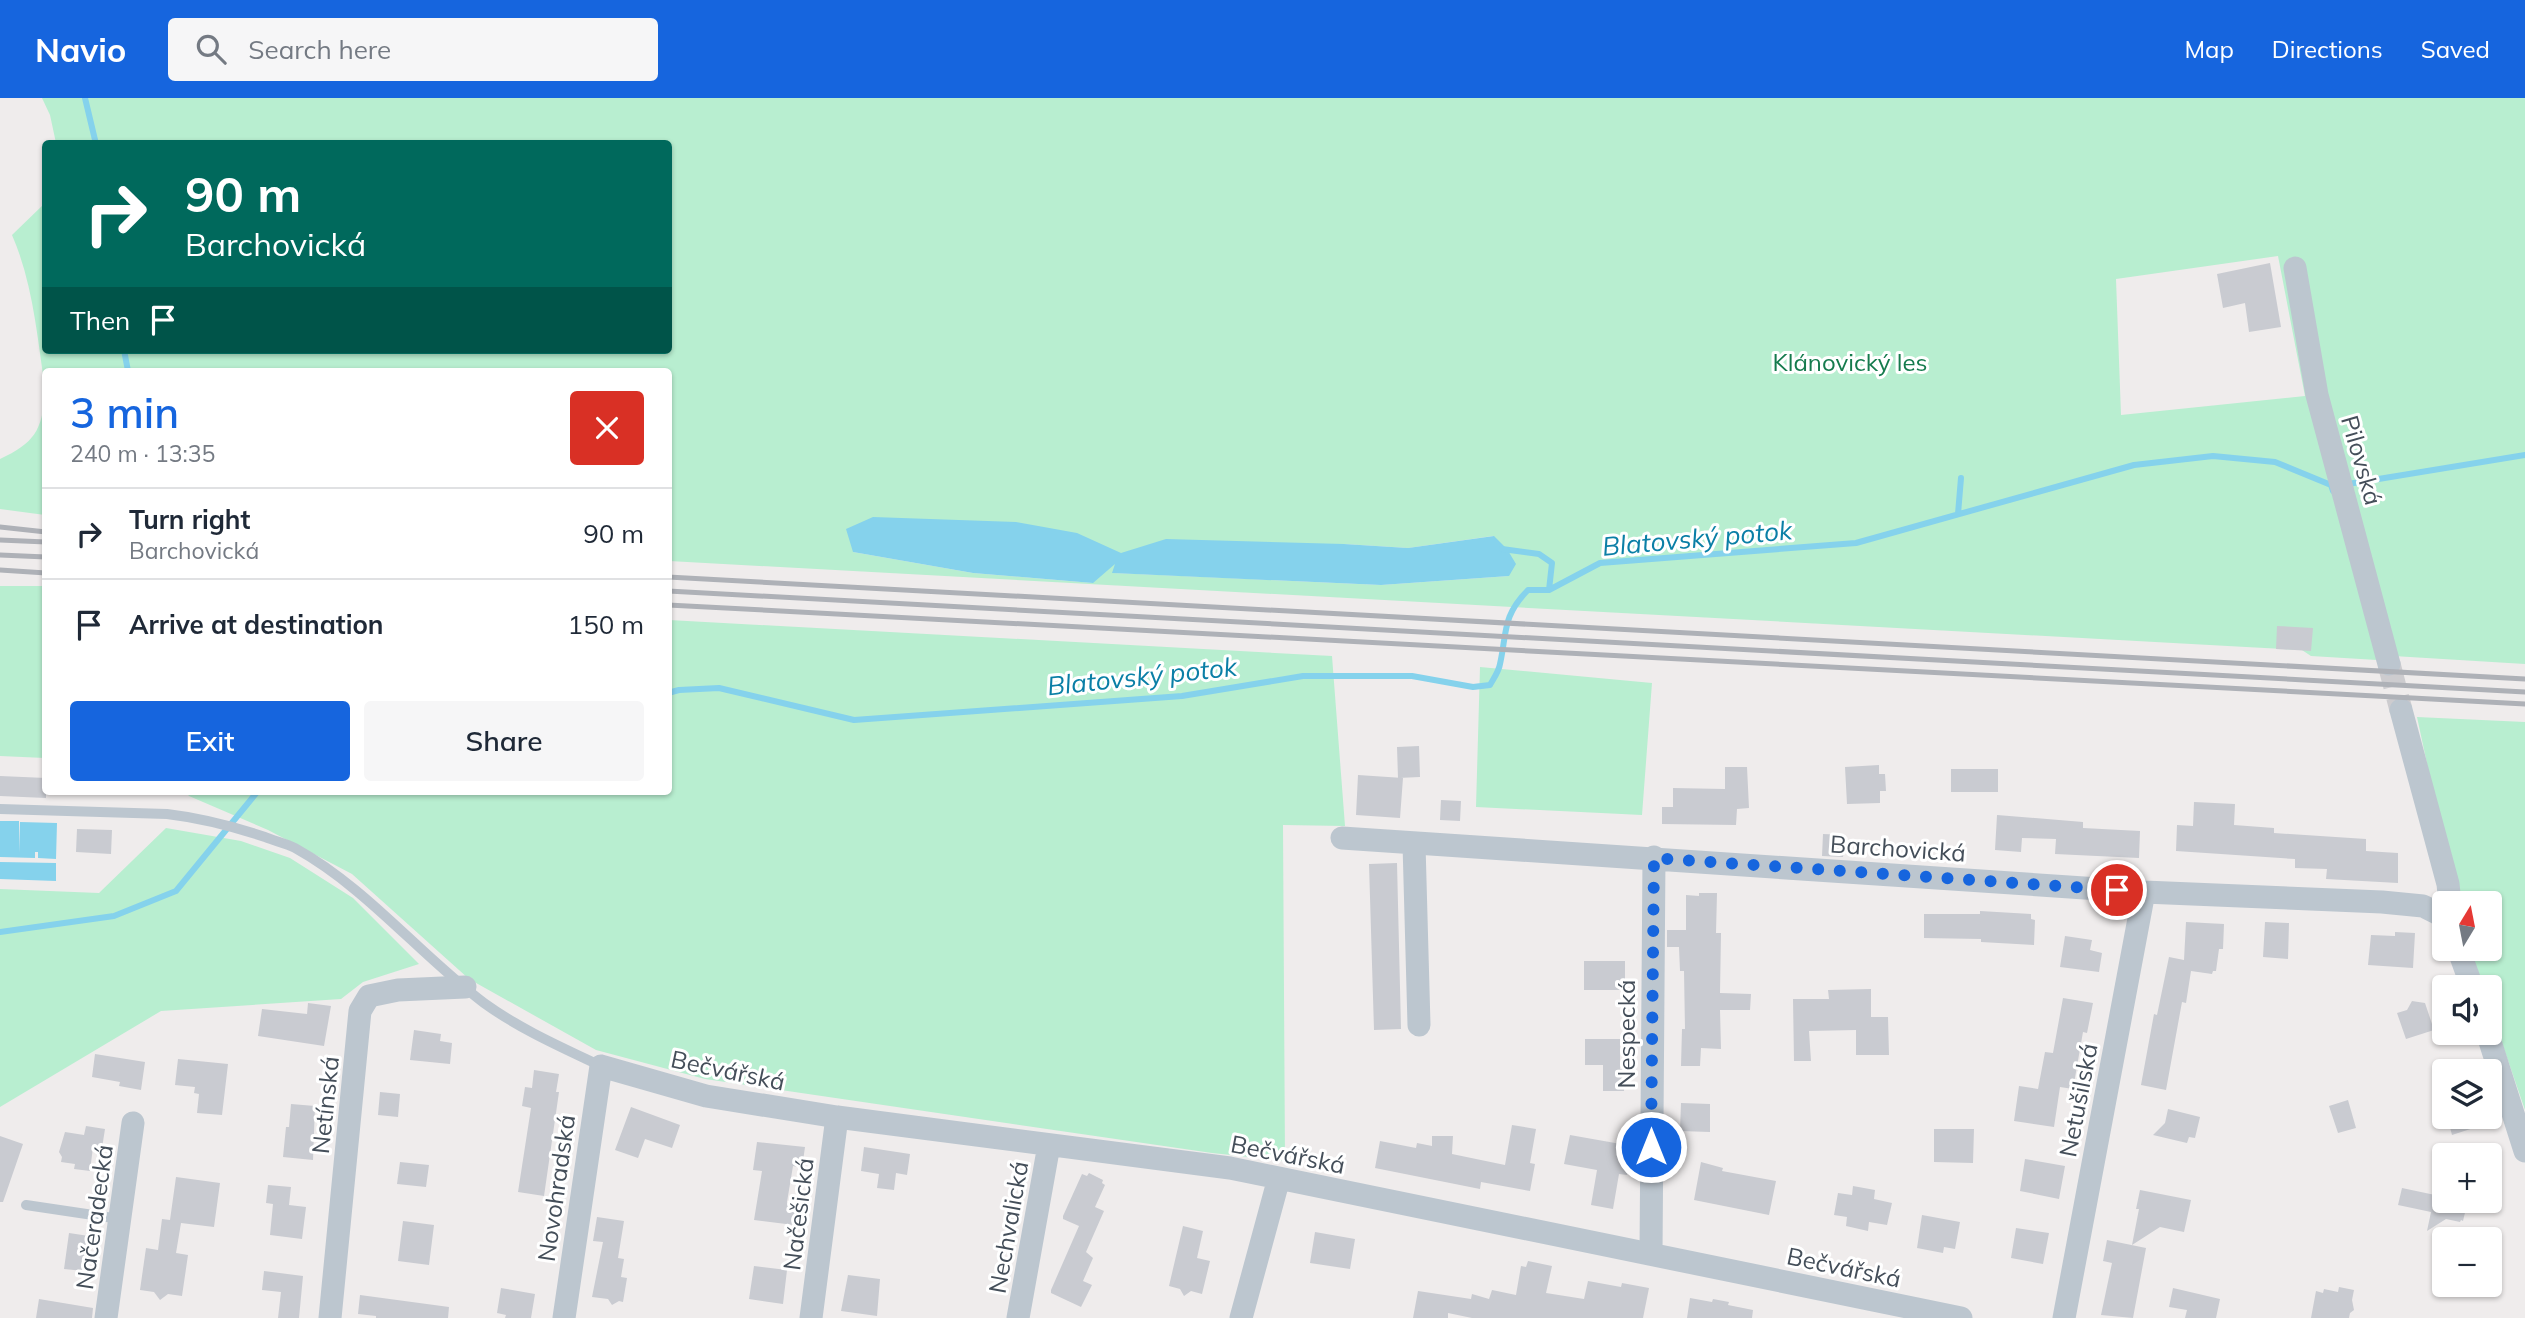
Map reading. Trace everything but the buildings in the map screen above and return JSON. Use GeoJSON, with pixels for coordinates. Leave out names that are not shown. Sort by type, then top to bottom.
{"type":"FeatureCollection","features":[{"type":"Feature","properties":{"kind":"street","name":"Pilovská"},"geometry":{"type":"LineString","coordinates":[[2295,268],[2316,395],[2389,664]]}},
{"type":"Feature","properties":{"kind":"street"},"geometry":{"type":"LineString","coordinates":[[2401,710],[2449,891]]}},
{"type":"Feature","properties":{"kind":"street","name":"Barchovická"},"geometry":{"type":"LineString","coordinates":[[1342,838],[2144,892],[2382,902],[2423,906],[2432,910]]}},
{"type":"Feature","properties":{"kind":"street"},"geometry":{"type":"LineString","coordinates":[[1414,844],[1419,1025]]}},
{"type":"Feature","properties":{"kind":"street","name":"Nespecká"},"geometry":{"type":"LineString","coordinates":[[1650,1253],[1654,858]]}},
{"type":"Feature","properties":{"kind":"street","name":"Netušilská"},"geometry":{"type":"LineString","coordinates":[[2064,1318],[2144,892]]}},
{"type":"Feature","properties":{"kind":"street","name":"Netínská"},"geometry":{"type":"LineString","coordinates":[[330,1318],[360,1011],[369,996],[398,990],[465,987]]}},
{"type":"Feature","properties":{"kind":"street"},"geometry":{"type":"LineString","coordinates":[[2491,1045],[2525,1151]]}},
{"type":"Feature","properties":{"kind":"street","name":"Bečvářská"},"geometry":{"type":"LineString","coordinates":[[601,1066],[706,1096],[837,1117],[1230,1168],[1961,1318]]}},
{"type":"Feature","properties":{"kind":"street","name":"Novohradská"},"geometry":{"type":"LineString","coordinates":[[564,1318],[601,1066]]}},
{"type":"Feature","properties":{"kind":"street","name":"Načešická"},"geometry":{"type":"LineString","coordinates":[[811,1318],[837,1117]]}},
{"type":"Feature","properties":{"kind":"street","name":"Načeradecká"},"geometry":{"type":"LineString","coordinates":[[106,1318],[133,1123]]}},
{"type":"Feature","properties":{"kind":"street","name":"Nechvalická"},"geometry":{"type":"LineString","coordinates":[[1018,1318],[1049,1145]]}},
{"type":"Feature","properties":{"kind":"street"},"geometry":{"type":"LineString","coordinates":[[1241,1318],[1279,1178]]}},
{"type":"Feature","properties":{"kind":"lane"},"geometry":{"type":"LineString","coordinates":[[0,809],[167,814],[218,821],[293,847],[354,888],[484,1003],[529,1032],[601,1066]]}},
{"type":"Feature","properties":{"kind":"lane"},"geometry":{"type":"LineString","coordinates":[[26,1205],[120,1219]]}},
{"type":"Feature","properties":{"kind":"green space","name":"Klánovický les"},"geometry":{"type":"Polygon","coordinates":[[[42,98],[2525,98],[2525,664],[2377,655],[2377,660],[2311,656],[2302,650],[672,561],[672,368],[42,368],[30,291],[12,235],[42,206],[42,354],[672,354],[672,140],[55,140],[50,115],[42,98]],[[2278,256],[2116,279],[2121,415],[2305,396],[2278,256]],[[989,522],[853,552],[973,573],[1093,583],[1016,522],[989,522]],[[1493,536],[1408,548],[1344,544],[1113,573],[1381,585],[1509,576],[1493,536]]]}},
{"type":"Feature","properties":{"kind":"green space"},"geometry":{"type":"Polygon","coordinates":[[[42,412],[42,515],[0,509],[0,459],[28,441],[42,412]]]}},
{"type":"Feature","properties":{"kind":"green space"},"geometry":{"type":"Polygon","coordinates":[[[0,586],[42,586],[42,758],[0,756],[0,586]]]}},
{"type":"Feature","properties":{"kind":"green space"},"geometry":{"type":"Polygon","coordinates":[[[672,620],[1332,656],[1345,826],[1283,825],[1285,1161],[1212,1153],[705,1079],[596,1050],[469,979],[352,874],[268,830],[189,796],[672,795],[672,620]]]}},
{"type":"Feature","properties":{"kind":"green space"},"geometry":{"type":"Polygon","coordinates":[[[1480,667],[1652,683],[1642,815],[1476,807],[1480,667]]]}},
{"type":"Feature","properties":{"kind":"green space"},"geometry":{"type":"Polygon","coordinates":[[[2417,717],[2525,722],[2525,1110],[2502,1043],[2502,975],[2479,975],[2474,961],[2502,961],[2502,891],[2454,891],[2417,717]]]}},
{"type":"Feature","properties":{"kind":"green space"},"geometry":{"type":"Polygon","coordinates":[[[166,828],[241,841],[290,858],[353,898],[419,964],[363,982],[341,999],[161,1011],[0,1107],[0,889],[99,893],[166,828]]]}},
{"type":"Feature","properties":{"kind":"water"},"geometry":{"type":"Polygon","coordinates":[[[873,517],[1016,522],[1077,533],[1121,553],[1166,539],[1408,548],[1494,536],[1507,549],[1516,564],[1509,576],[1381,585],[1112,573],[1115,564],[1093,583],[973,573],[853,552],[846,529],[873,517]]]}},
{"type":"Feature","properties":{"kind":"water"},"geometry":{"type":"Polygon","coordinates":[[[0,821],[19,821],[19,853],[20,822],[57,823],[56,859],[38,858],[38,852],[35,852],[35,858],[0,857],[0,821]]]}},
{"type":"Feature","properties":{"kind":"water"},"geometry":{"type":"Polygon","coordinates":[[[0,862],[56,863],[56,881],[0,879],[0,862]]]}},
{"type":"Feature","properties":{"kind":"waterway"},"geometry":{"type":"LineString","coordinates":[[85,98],[95,140]]}},
{"type":"Feature","properties":{"kind":"waterway"},"geometry":{"type":"LineString","coordinates":[[125,354],[127,368]]}},
{"type":"Feature","properties":{"kind":"waterway","name":"Blatovský potok"},"geometry":{"type":"LineString","coordinates":[[2348,484],[2525,455]]}},
{"type":"Feature","properties":{"kind":"waterway","name":"Blatovský potok"},"geometry":{"type":"LineString","coordinates":[[672,692],[719,688],[854,720],[1182,696],[1303,676],[1412,676],[1473,687],[1490,685],[1499,667],[1510,617],[1528,590],[1549,590],[1600,563],[1856,543],[2134,465],[2213,456],[2275,462],[2331,485],[2333,491]]}},
{"type":"Feature","properties":{"kind":"waterway"},"geometry":{"type":"LineString","coordinates":[[1958,514],[1961,478]]}},
{"type":"Feature","properties":{"kind":"waterway"},"geometry":{"type":"LineString","coordinates":[[1502,549],[1539,554],[1552,563],[1549,590]]}},
{"type":"Feature","properties":{"kind":"waterway","name":"Blatovský potok"},"geometry":{"type":"LineString","coordinates":[[0,932],[114,916],[176,891],[255,795]]}},
{"type":"Feature","properties":{"kind":"tunnel"},"geometry":{"type":"LineString","coordinates":[[2389,664],[2401,710]]}},
{"type":"Feature","properties":{"kind":"railway"},"geometry":{"type":"LineString","coordinates":[[0,527],[42,532]]}},
{"type":"Feature","properties":{"kind":"railway"},"geometry":{"type":"LineString","coordinates":[[0,540],[42,542]]}},
{"type":"Feature","properties":{"kind":"railway"},"geometry":{"type":"LineString","coordinates":[[0,555],[42,557]]}},
{"type":"Feature","properties":{"kind":"railway"},"geometry":{"type":"LineString","coordinates":[[0,570],[42,573]]}},
{"type":"Feature","properties":{"kind":"railway"},"geometry":{"type":"LineString","coordinates":[[672,577],[2525,679]]}},
{"type":"Feature","properties":{"kind":"railway"},"geometry":{"type":"LineString","coordinates":[[672,591],[2525,692]]}},
{"type":"Feature","properties":{"kind":"railway"},"geometry":{"type":"LineString","coordinates":[[672,605],[2525,704]]}},
{"type":"Feature","properties":{"kind":"route"},"geometry":{"type":"LineString","coordinates":[[1651,1147],[1654,858],[2117,890]]}}]}
